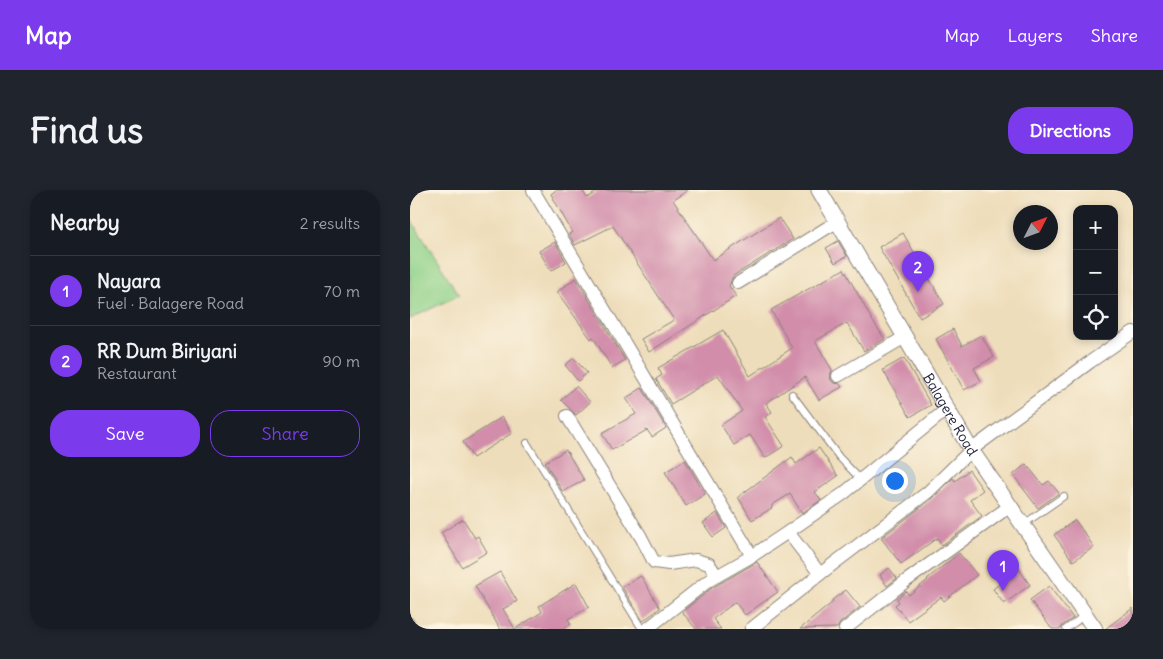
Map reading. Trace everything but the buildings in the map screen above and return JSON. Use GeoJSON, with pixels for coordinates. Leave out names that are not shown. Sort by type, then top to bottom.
{"type":"FeatureCollection","features":[{"type":"Feature","properties":{"kind":"street"},"geometry":{"type":"LineString","coordinates":[[532,190],[752,556]]}},
{"type":"Feature","properties":{"kind":"street","name":"Balagere Road"},"geometry":{"type":"LineString","coordinates":[[819,190],[971,450],[1095,629]]}},
{"type":"Feature","properties":{"kind":"street"},"geometry":{"type":"LineString","coordinates":[[738,283],[838,222]]}},
{"type":"Feature","properties":{"kind":"street"},"geometry":{"type":"LineString","coordinates":[[751,629],[928,492],[971,450],[1133,332]]}},
{"type":"Feature","properties":{"kind":"street"},"geometry":{"type":"LineString","coordinates":[[838,376],[905,337]]}},
{"type":"Feature","properties":{"kind":"street"},"geometry":{"type":"LineString","coordinates":[[649,628],[717,576],[752,556],[843,494],[947,409]]}},
{"type":"Feature","properties":{"kind":"street"},"geometry":{"type":"LineString","coordinates":[[567,416],[654,562],[669,564],[696,560],[709,564],[717,576]]}},
{"type":"Feature","properties":{"kind":"street"},"geometry":{"type":"LineString","coordinates":[[845,629],[906,581],[1010,506]]}},
{"type":"Feature","properties":{"kind":"street"},"geometry":{"type":"LineString","coordinates":[[788,532],[820,574]]}},
{"type":"Feature","properties":{"kind":"lane"},"geometry":{"type":"LineString","coordinates":[[792,394],[839,457],[861,480]]}},
{"type":"Feature","properties":{"kind":"lane"},"geometry":{"type":"LineString","coordinates":[[527,443],[649,628]]}},
{"type":"Feature","properties":{"kind":"lane"},"geometry":{"type":"LineString","coordinates":[[1023,525],[1064,496]]}},
{"type":"Feature","properties":{"kind":"lane"},"geometry":{"type":"LineString","coordinates":[[1066,629],[1085,614]]}},
{"type":"Feature","properties":{"kind":"lane"},"geometry":{"type":"LineString","coordinates":[[410,621],[415,629]]}},
{"type":"Feature","properties":{"kind":"green space"},"geometry":{"type":"Polygon","coordinates":[[[410,218],[459,295],[410,319],[410,218]]]}},
{"type":"Feature","properties":{"kind":"place","name":"RR Dum Biriyani"},"geometry":{"type":"Point","coordinates":[918,292]}},
{"type":"Feature","properties":{"kind":"place","name":"Nayara"},"geometry":{"type":"Point","coordinates":[1003,591]}}]}
